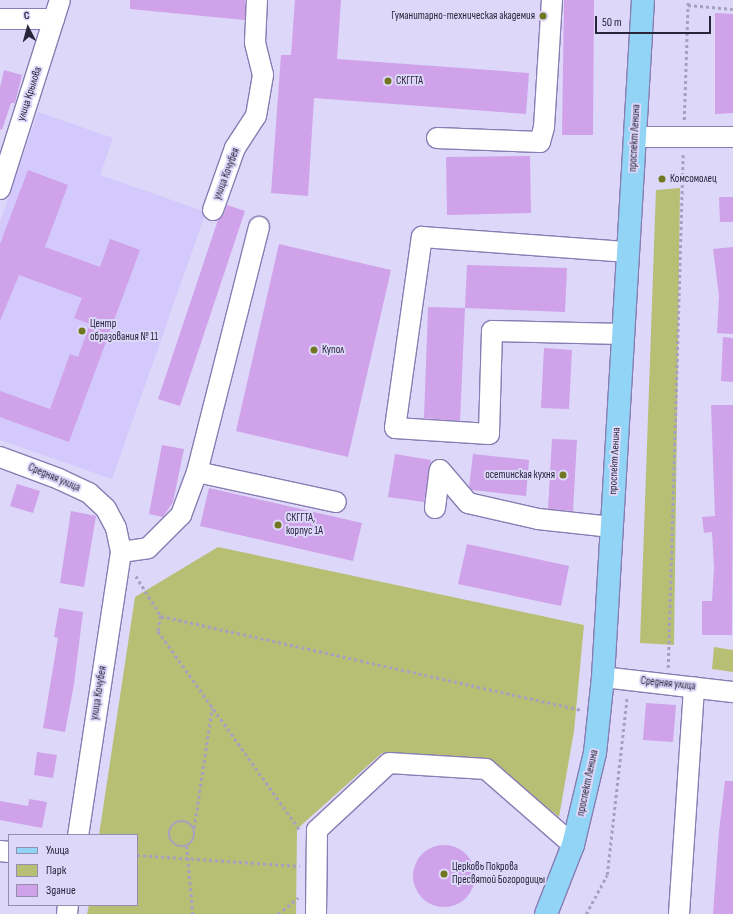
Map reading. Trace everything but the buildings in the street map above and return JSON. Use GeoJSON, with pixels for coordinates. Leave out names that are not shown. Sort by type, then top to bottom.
{"type":"FeatureCollection","features":[{"type":"Feature","properties":{"kind":"main road","name":"проспект Ленина"},"geometry":{"type":"LineString","coordinates":[[546,914],[573,845],[589,787],[603,677],[643,0]]}},
{"type":"Feature","properties":{"kind":"street","name":"улица Крылова"},"geometry":{"type":"LineString","coordinates":[[0,189],[60,0]]}},
{"type":"Feature","properties":{"kind":"street","name":"улица Кочубея"},"geometry":{"type":"LineString","coordinates":[[213,210],[235,148],[256,116],[263,75],[255,42],[257,0]]}},
{"type":"Feature","properties":{"kind":"street"},"geometry":{"type":"LineString","coordinates":[[437,138],[540,142],[544,127],[552,0]]}},
{"type":"Feature","properties":{"kind":"street"},"geometry":{"type":"LineString","coordinates":[[0,19],[54,19]]}},
{"type":"Feature","properties":{"kind":"street"},"geometry":{"type":"LineString","coordinates":[[635,137],[733,137]]}},
{"type":"Feature","properties":{"kind":"street"},"geometry":{"type":"LineString","coordinates":[[121,552],[148,548],[181,515],[197,472],[259,227]]}},
{"type":"Feature","properties":{"kind":"street"},"geometry":{"type":"LineString","coordinates":[[623,334],[492,331],[489,434],[395,428],[422,237],[628,252]]}},
{"type":"Feature","properties":{"kind":"street","name":"Средняя улица"},"geometry":{"type":"LineString","coordinates":[[0,457],[59,479],[88,493],[106,509],[116,528],[121,552]]}},
{"type":"Feature","properties":{"kind":"street"},"geometry":{"type":"LineString","coordinates":[[435,508],[440,470],[468,502],[538,519],[612,527]]}},
{"type":"Feature","properties":{"kind":"street"},"geometry":{"type":"LineString","coordinates":[[197,472],[336,502]]}},
{"type":"Feature","properties":{"kind":"street","name":"улица Кочубея"},"geometry":{"type":"LineString","coordinates":[[78,834],[121,552]]}},
{"type":"Feature","properties":{"kind":"street","name":"Средняя улица"},"geometry":{"type":"LineString","coordinates":[[603,677],[733,692]]}},
{"type":"Feature","properties":{"kind":"street"},"geometry":{"type":"LineString","coordinates":[[679,914],[694,687]]}},
{"type":"Feature","properties":{"kind":"street"},"geometry":{"type":"LineString","coordinates":[[316,914],[317,830],[389,763],[486,769],[573,845]]}},
{"type":"Feature","properties":{"kind":"path"},"geometry":{"type":"LineString","coordinates":[[667,684],[688,0]]}},
{"type":"Feature","properties":{"kind":"path"},"geometry":{"type":"LineString","coordinates":[[688,5],[733,9]]}},
{"type":"Feature","properties":{"kind":"path"},"geometry":{"type":"LineString","coordinates":[[121,552],[161,616],[158,631],[317,860]]}},
{"type":"Feature","properties":{"kind":"path"},"geometry":{"type":"LineString","coordinates":[[161,616],[599,713]]}},
{"type":"Feature","properties":{"kind":"path"},"geometry":{"type":"LineString","coordinates":[[586,914],[607,875],[629,680]]}},
{"type":"Feature","properties":{"kind":"path"},"geometry":{"type":"LineString","coordinates":[[194,828],[188,822],[180,820],[170,828],[168,837],[174,845],[187,846],[194,840],[194,828],[212,707]]}},
{"type":"Feature","properties":{"kind":"path"},"geometry":{"type":"LineString","coordinates":[[187,846],[193,914]]}},
{"type":"Feature","properties":{"kind":"path"},"geometry":{"type":"LineString","coordinates":[[138,855],[317,860]]}},
{"type":"Feature","properties":{"kind":"shaded area","name":"Центр образования № 11"},"geometry":{"type":"Polygon","coordinates":[[[38,112],[113,138],[100,175],[206,212],[112,479],[0,440],[0,222],[38,112]]]}},
{"type":"Feature","properties":{"kind":"green space"},"geometry":{"type":"Polygon","coordinates":[[[680,188],[674,645],[640,643],[656,190],[680,188]]]}},
{"type":"Feature","properties":{"kind":"green space"},"geometry":{"type":"Polygon","coordinates":[[[218,547],[584,625],[574,731],[559,817],[490,761],[382,753],[297,829],[296,914],[87,914],[89,906],[138,906],[138,834],[99,834],[135,597],[218,547]]]}},
{"type":"Feature","properties":{"kind":"green space"},"geometry":{"type":"Polygon","coordinates":[[[714,647],[733,650],[733,672],[712,669],[714,647]]]}},
{"type":"Feature","properties":{"kind":"place","name":"Гуманитарно-техническая академия"},"geometry":{"type":"Point","coordinates":[543,16]}},
{"type":"Feature","properties":{"kind":"place","name":"СКГГТА"},"geometry":{"type":"Point","coordinates":[388,81]}},
{"type":"Feature","properties":{"kind":"place","name":"Комсомолец"},"geometry":{"type":"Point","coordinates":[662,179]}},
{"type":"Feature","properties":{"kind":"place","name":"Центр образования № 11"},"geometry":{"type":"Point","coordinates":[82,331]}},
{"type":"Feature","properties":{"kind":"place","name":"Купол"},"geometry":{"type":"Point","coordinates":[314,350]}},
{"type":"Feature","properties":{"kind":"place","name":"осетинская кухня"},"geometry":{"type":"Point","coordinates":[563,475]}},
{"type":"Feature","properties":{"kind":"place","name":"СКГГТА, корпус 1А"},"geometry":{"type":"Point","coordinates":[278,525]}},
{"type":"Feature","properties":{"kind":"place","name":"Церковь Покрова Пресвятой Богородицы"},"geometry":{"type":"Point","coordinates":[444,874]}}]}
